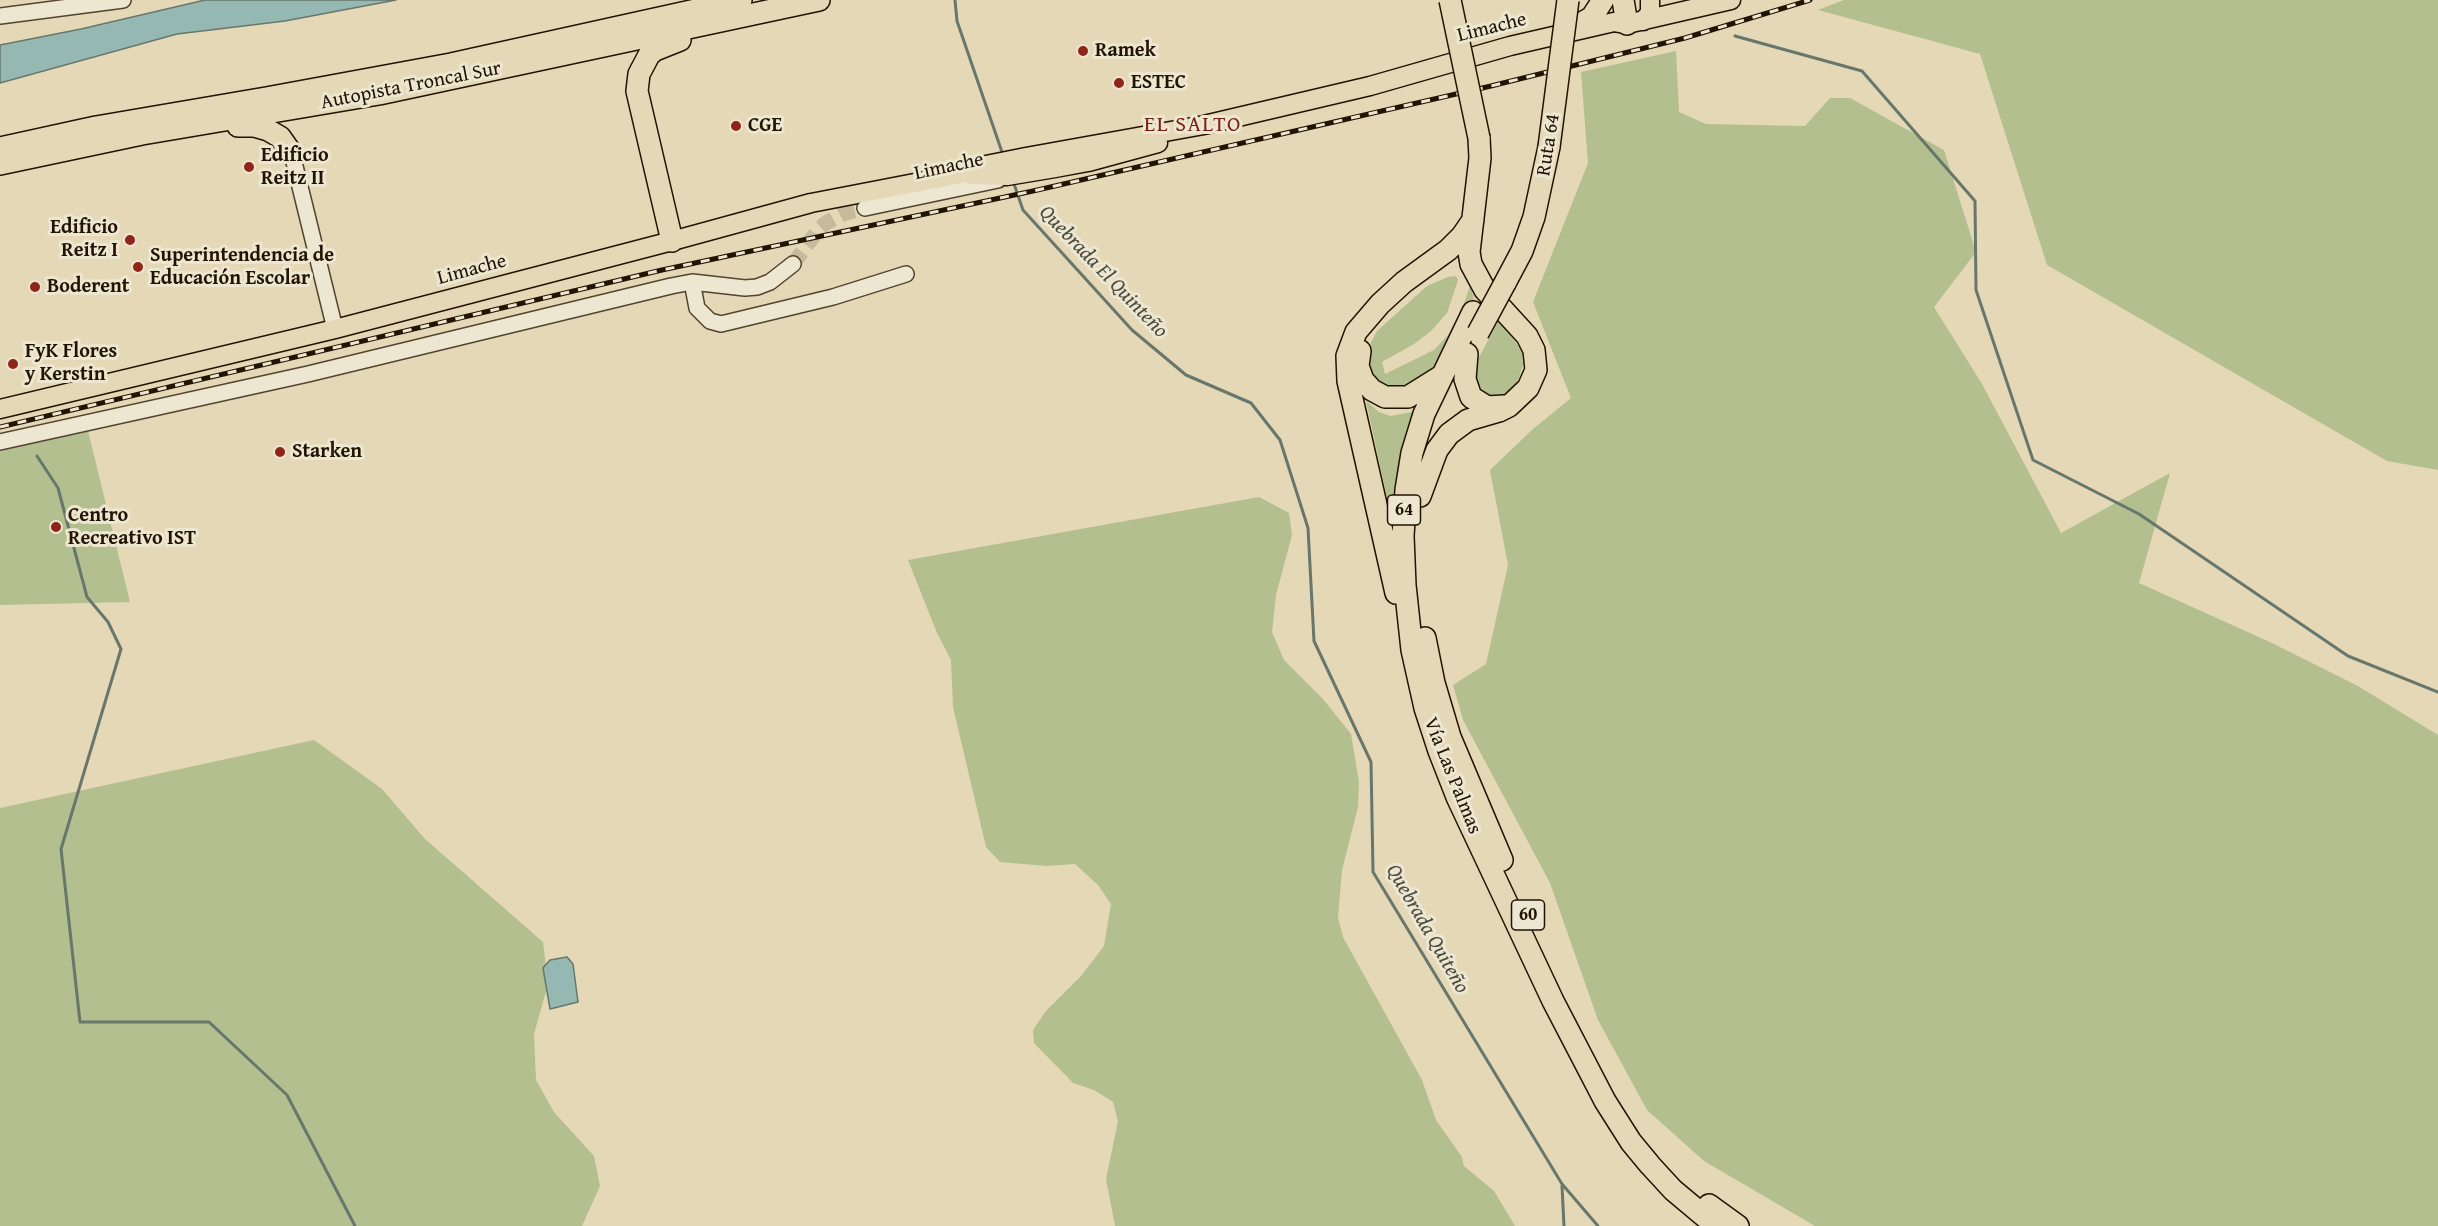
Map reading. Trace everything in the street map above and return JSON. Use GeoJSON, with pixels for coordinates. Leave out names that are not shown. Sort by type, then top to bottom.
{"type":"FeatureCollection","features":[{"type":"Feature","properties":{"kind":"highway","name":"Autopista Troncal Sur"},"geometry":{"type":"LineString","coordinates":[[0,148],[96,127],[266,99],[451,64],[741,0]]}},
{"type":"Feature","properties":{"kind":"highway","name":"Autopista Troncal Sur"},"geometry":{"type":"LineString","coordinates":[[0,164],[92,144],[379,94],[711,25],[819,0]]}},
{"type":"Feature","properties":{"kind":"highway"},"geometry":{"type":"LineString","coordinates":[[1419,496],[1433,457],[1449,434],[1468,420],[1500,411],[1513,403],[1528,388],[1534,377],[1536,362],[1534,351],[1521,328],[1485,290],[1486,269],[1473,220],[1480,158],[1479,138],[1450,0]]}},
{"type":"Feature","properties":{"kind":"highway","name":"Ruta 64"},"geometry":{"type":"LineString","coordinates":[[1542,146],[1554,0]]}},
{"type":"Feature","properties":{"kind":"highway","name":"Ruta 64"},"geometry":{"type":"LineString","coordinates":[[1486,269],[1514,232],[1542,146],[1568,0]]}},
{"type":"Feature","properties":{"kind":"highway"},"geometry":{"type":"LineString","coordinates":[[1623,0],[1635,22]]}},
{"type":"Feature","properties":{"kind":"highway"},"geometry":{"type":"LineString","coordinates":[[1563,34],[1592,17],[1604,2]]}},
{"type":"Feature","properties":{"kind":"highway"},"geometry":{"type":"LineString","coordinates":[[672,241],[636,91],[637,82],[643,65],[656,50],[711,25]]}},
{"type":"Feature","properties":{"kind":"highway"},"geometry":{"type":"LineString","coordinates":[[192,126],[261,127],[280,137],[292,154]]}},
{"type":"Feature","properties":{"kind":"highway"},"geometry":{"type":"LineString","coordinates":[[1412,650],[1383,542],[1348,381],[1347,356],[1356,332],[1380,304],[1404,282],[1456,243],[1473,220]]}},
{"type":"Feature","properties":{"kind":"highway"},"geometry":{"type":"LineString","coordinates":[[1440,376],[1408,397],[1385,397],[1367,385],[1360,373],[1361,346],[1373,327],[1419,283],[1449,268],[1486,269]]}},
{"type":"Feature","properties":{"kind":"highway","name":"Vía Las Palmas"},"geometry":{"type":"LineString","coordinates":[[1486,269],[1473,312],[1440,376],[1417,434],[1406,490],[1404,565],[1412,650],[1425,708],[1448,776],[1553,1002],[1591,1077],[1618,1122],[1650,1166],[1672,1190],[1716,1226]]}},
{"type":"Feature","properties":{"kind":"highway","name":"Vía Las Palmas"},"geometry":{"type":"LineString","coordinates":[[1486,269],[1478,333],[1444,400],[1434,426],[1426,453],[1419,496],[1418,567],[1428,658],[1447,728],[1471,790],[1570,1006],[1616,1096],[1645,1139],[1677,1177],[1708,1205],[1738,1226]]}},
{"type":"Feature","properties":{"kind":"highway"},"geometry":{"type":"LineString","coordinates":[[1467,354],[1465,379],[1471,397],[1487,407],[1500,407],[1513,403]]}},
{"type":"Feature","properties":{"kind":"main road"},"geometry":{"type":"LineString","coordinates":[[1635,22],[1650,13],[1650,0]]}},
{"type":"Feature","properties":{"kind":"main road","name":"Limache"},"geometry":{"type":"LineString","coordinates":[[0,409],[335,329],[811,203],[956,175],[997,174],[1029,161],[1088,162],[1144,148],[1204,125],[1370,86],[1455,71],[1613,32],[1635,22],[1731,0]]}},
{"type":"Feature","properties":{"kind":"main road","name":"Limache"},"geometry":{"type":"LineString","coordinates":[[1370,86],[1431,67],[1563,34],[1614,22],[1635,22]]}},
{"type":"Feature","properties":{"kind":"street"},"geometry":{"type":"LineString","coordinates":[[0,16],[123,0]]}},
{"type":"Feature","properties":{"kind":"street"},"geometry":{"type":"LineString","coordinates":[[292,154],[335,329]]}},
{"type":"Feature","properties":{"kind":"street","name":"Limache"},"geometry":{"type":"LineString","coordinates":[[865,208],[997,174]]}},
{"type":"Feature","properties":{"kind":"street"},"geometry":{"type":"LineString","coordinates":[[3,441],[308,374],[692,282],[745,288],[757,287],[770,282],[793,264]]}},
{"type":"Feature","properties":{"kind":"street"},"geometry":{"type":"LineString","coordinates":[[692,282],[697,308],[710,321],[721,324],[833,297],[906,274]]}},
{"type":"Feature","properties":{"kind":"green space"},"geometry":{"type":"Polygon","coordinates":[[[1844,0],[2438,0],[2438,470],[2387,461],[2047,265],[1980,54],[1818,10],[1844,0]]]}},
{"type":"Feature","properties":{"kind":"green space"},"geometry":{"type":"Polygon","coordinates":[[[1676,51],[1679,112],[1706,124],[1805,126],[1830,98],[1850,98],[1944,150],[1976,252],[1934,307],[1982,384],[2061,533],[2170,473],[2139,583],[2270,642],[2358,686],[2438,735],[2438,1226],[1815,1226],[1704,1161],[1647,1110],[1598,1020],[1550,883],[1463,720],[1453,685],[1486,664],[1508,565],[1490,470],[1533,429],[1571,398],[1533,302],[1588,163],[1581,72],[1676,51]]]}},
{"type":"Feature","properties":{"kind":"green space"},"geometry":{"type":"Polygon","coordinates":[[[1456,276],[1458,280],[1447,313],[1431,331],[1414,344],[1382,362],[1385,374],[1434,350],[1448,335],[1460,315],[1470,286],[1474,299],[1447,353],[1429,377],[1413,389],[1388,390],[1367,377],[1366,352],[1377,331],[1427,286],[1456,276]]]}},
{"type":"Feature","properties":{"kind":"green space"},"geometry":{"type":"Polygon","coordinates":[[[1499,320],[1522,351],[1523,365],[1518,380],[1500,399],[1477,393],[1472,379],[1476,363],[1499,320]]]}},
{"type":"Feature","properties":{"kind":"green space"},"geometry":{"type":"Polygon","coordinates":[[[1366,401],[1379,412],[1391,416],[1416,411],[1399,553],[1366,401]]]}},
{"type":"Feature","properties":{"kind":"green space","name":"Centro Recreativo IST"},"geometry":{"type":"Polygon","coordinates":[[[88,431],[130,602],[0,605],[0,451],[88,431]]]}},
{"type":"Feature","properties":{"kind":"green space"},"geometry":{"type":"Polygon","coordinates":[[[1259,497],[1289,513],[1292,535],[1276,595],[1272,632],[1284,660],[1323,699],[1351,734],[1359,782],[1358,807],[1342,870],[1338,918],[1343,937],[1422,1080],[1436,1120],[1462,1157],[1464,1166],[1494,1191],[1515,1226],[1115,1226],[1106,1179],[1118,1121],[1113,1102],[1094,1090],[1073,1083],[1034,1043],[1033,1030],[1046,1011],[1081,976],[1104,946],[1111,904],[1098,885],[1075,864],[1047,866],[1000,862],[986,847],[953,707],[951,660],[937,633],[908,560],[1259,497]]]}},
{"type":"Feature","properties":{"kind":"green space"},"geometry":{"type":"Polygon","coordinates":[[[314,740],[382,789],[425,839],[543,942],[548,984],[534,1034],[536,1080],[554,1112],[594,1156],[600,1186],[582,1226],[0,1226],[0,808],[314,740]]]}},
{"type":"Feature","properties":{"kind":"water"},"geometry":{"type":"Polygon","coordinates":[[[205,0],[396,0],[285,21],[177,34],[0,83],[0,45],[205,0]]]}},
{"type":"Feature","properties":{"kind":"water"},"geometry":{"type":"Polygon","coordinates":[[[567,957],[573,964],[578,1002],[550,1009],[543,968],[550,960],[567,957]]]}},
{"type":"Feature","properties":{"kind":"waterway","name":"Quebrada El Quinteño"},"geometry":{"type":"LineString","coordinates":[[955,0],[957,21],[1003,155]]}},
{"type":"Feature","properties":{"kind":"waterway"},"geometry":{"type":"LineString","coordinates":[[1735,36],[1862,71],[1975,201],[1976,290],[2033,460],[2139,514],[2348,656],[2438,692]]}},
{"type":"Feature","properties":{"kind":"waterway","name":"Quebrada Quiteño"},"geometry":{"type":"LineString","coordinates":[[1013,181],[1023,210],[1132,330],[1186,375],[1251,403],[1280,440],[1308,528],[1314,641],[1371,762],[1373,872],[1562,1184],[1598,1226]]}},
{"type":"Feature","properties":{"kind":"waterway"},"geometry":{"type":"LineString","coordinates":[[37,456],[58,488],[87,597],[108,622],[121,649],[61,849],[80,1022],[209,1022],[287,1095],[355,1226]]}},
{"type":"Feature","properties":{"kind":"waterway"},"geometry":{"type":"LineString","coordinates":[[1562,1186],[1564,1226]]}},
{"type":"Feature","properties":{"kind":"tunnel"},"geometry":{"type":"LineString","coordinates":[[793,264],[818,230],[826,223],[843,214],[865,208]]}},
{"type":"Feature","properties":{"kind":"railway"},"geometry":{"type":"LineString","coordinates":[[0,427],[662,270],[1033,191],[1491,86],[1685,38],[1810,0]]}},
{"type":"Feature","properties":{"kind":"place","name":"Ramek"},"geometry":{"type":"Point","coordinates":[1083,51]}},
{"type":"Feature","properties":{"kind":"place","name":"ESTEC"},"geometry":{"type":"Point","coordinates":[1119,83]}},
{"type":"Feature","properties":{"kind":"place","name":"CGE"},"geometry":{"type":"Point","coordinates":[736,126]}},
{"type":"Feature","properties":{"kind":"place","name":"Edificio Reitz II"},"geometry":{"type":"Point","coordinates":[249,167]}},
{"type":"Feature","properties":{"kind":"place","name":"Edificio Reitz I"},"geometry":{"type":"Point","coordinates":[130,240]}},
{"type":"Feature","properties":{"kind":"place","name":"Superintendencia de Educación Escolar"},"geometry":{"type":"Point","coordinates":[138,267]}},
{"type":"Feature","properties":{"kind":"place","name":"Boderent"},"geometry":{"type":"Point","coordinates":[35,287]}},
{"type":"Feature","properties":{"kind":"place","name":"FyK Flores y Kerstin"},"geometry":{"type":"Point","coordinates":[13,364]}},
{"type":"Feature","properties":{"kind":"place","name":"Starken"},"geometry":{"type":"Point","coordinates":[280,452]}},
{"type":"Feature","properties":{"kind":"place","name":"Centro Recreativo IST"},"geometry":{"type":"Point","coordinates":[56,527]}},
{"type":"Feature","properties":{"kind":"district","name":"EL SALTO"},"geometry":{"type":"Point","coordinates":[1193,125]}}]}
